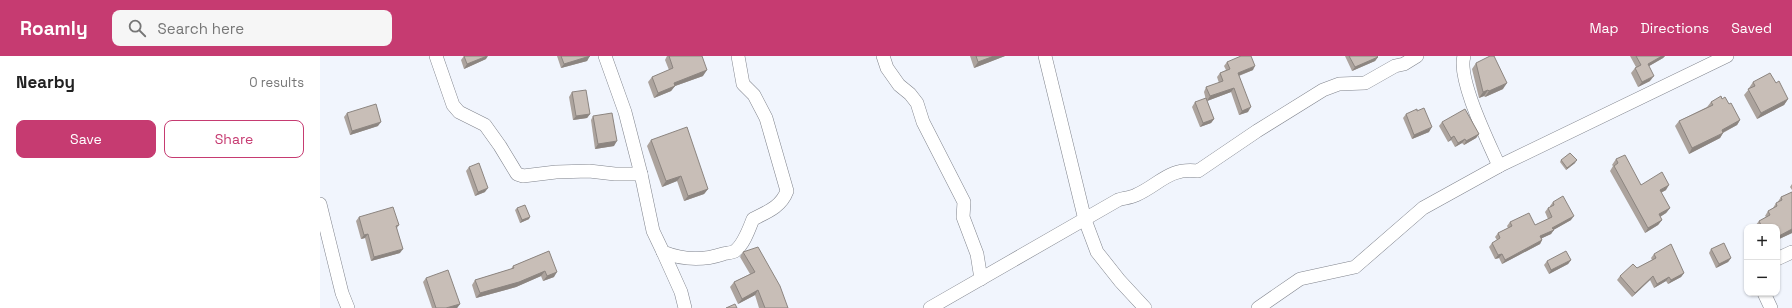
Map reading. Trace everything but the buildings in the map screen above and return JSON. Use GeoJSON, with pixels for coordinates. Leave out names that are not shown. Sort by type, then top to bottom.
{"type":"FeatureCollection","features":[{"type":"Feature","properties":{"kind":"street"},"geometry":{"type":"LineString","coordinates":[[436,56],[453,105],[460,112],[485,125],[496,139],[517,174],[523,176],[556,172],[590,171],[615,174],[641,174]]}},
{"type":"Feature","properties":{"kind":"street"},"geometry":{"type":"LineString","coordinates":[[606,56],[625,112],[641,174],[653,231],[681,292],[685,308]]}},
{"type":"Feature","properties":{"kind":"street"},"geometry":{"type":"LineString","coordinates":[[663,252],[679,258],[698,259],[709,258],[735,251],[745,238],[753,219],[773,209],[784,200],[787,191],[766,118],[754,95],[743,84],[738,56]]}},
{"type":"Feature","properties":{"kind":"street"},"geometry":{"type":"LineString","coordinates":[[883,56],[887,68],[899,85],[910,94],[917,103],[923,122],[964,202],[963,217],[977,254],[981,279]]}},
{"type":"Feature","properties":{"kind":"street"},"geometry":{"type":"LineString","coordinates":[[1045,56],[1084,220],[1097,252],[1120,281],[1145,308]]}},
{"type":"Feature","properties":{"kind":"street"},"geometry":{"type":"LineString","coordinates":[[930,308],[1072,225],[1084,220],[1118,200],[1135,196],[1169,174],[1188,170],[1198,171],[1257,131],[1323,90],[1339,84],[1365,83],[1395,66],[1404,64],[1416,56]]}},
{"type":"Feature","properties":{"kind":"street"},"geometry":{"type":"LineString","coordinates":[[1464,56],[1464,76],[1476,111],[1499,166]]}},
{"type":"Feature","properties":{"kind":"street"},"geometry":{"type":"LineString","coordinates":[[1258,308],[1300,279],[1355,267],[1423,208],[1499,166],[1711,59],[1727,56]]}},
{"type":"Feature","properties":{"kind":"street"},"geometry":{"type":"LineString","coordinates":[[320,204],[342,293],[348,308]]}},
{"type":"Feature","properties":{"kind":"street"},"geometry":{"type":"LineString","coordinates":[[1780,258],[1792,252]]}},
{"type":"Feature","properties":{"kind":"street"},"geometry":{"type":"LineString","coordinates":[[1765,296],[1771,308]]}}]}
